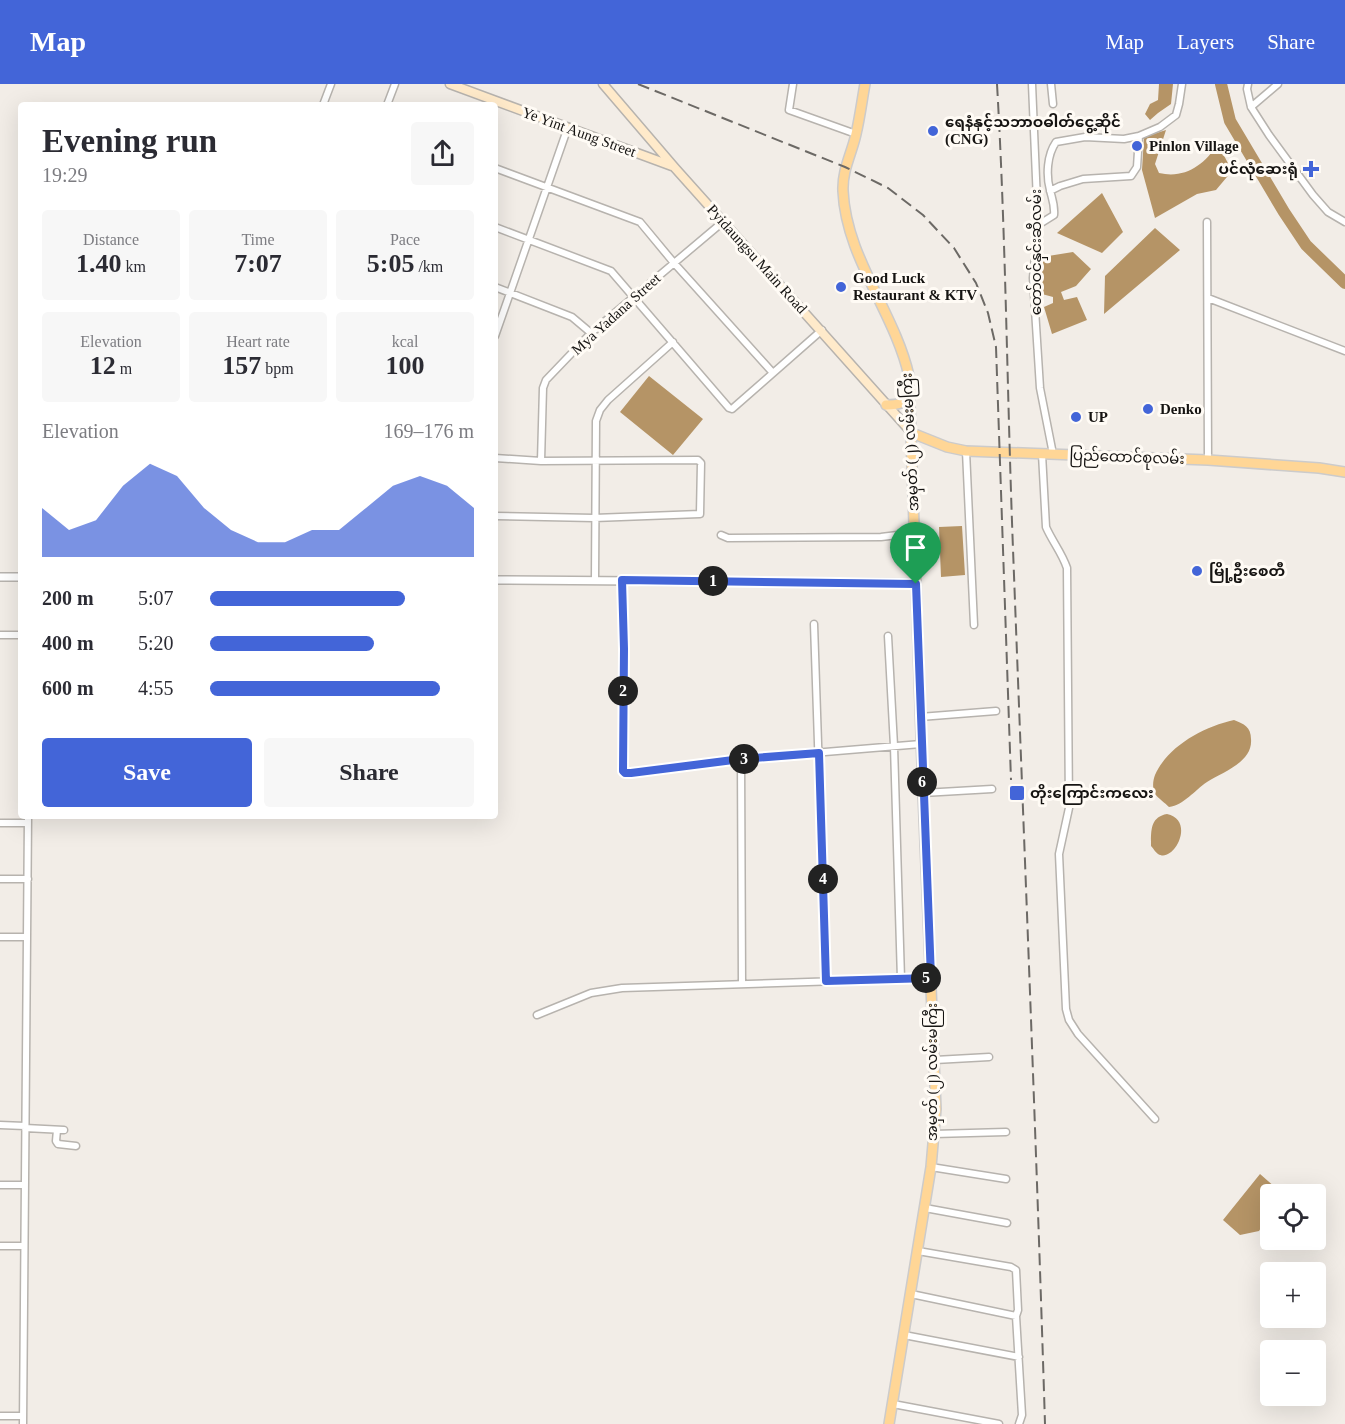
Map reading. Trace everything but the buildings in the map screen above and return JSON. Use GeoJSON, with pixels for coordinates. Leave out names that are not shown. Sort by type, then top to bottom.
{"type":"FeatureCollection","features":[{"type":"Feature","properties":{"kind":"main road","name":"Ye Yint Aung Street"},"geometry":{"type":"LineString","coordinates":[[450,84],[675,168]]}},
{"type":"Feature","properties":{"kind":"main road","name":"Pyidaungsu Main Road"},"geometry":{"type":"LineString","coordinates":[[603,84],[912,433]]}},
{"type":"Feature","properties":{"kind":"main road","name":"အမှတ် (၂) လမ်းမကြီး"},"geometry":{"type":"LineString","coordinates":[[865,84],[856,134],[845,167],[843,189],[845,209],[858,249],[899,343],[909,376],[911,392],[922,793],[936,1109],[925,1208],[889,1424]]}},
{"type":"Feature","properties":{"kind":"main road"},"geometry":{"type":"LineString","coordinates":[[886,405],[901,405],[906,402],[911,392]]}},
{"type":"Feature","properties":{"kind":"main road","name":"ပြည်ထောင်စုလမ်း"},"geometry":{"type":"LineString","coordinates":[[912,433],[947,447],[966,451],[1208,460],[1345,472]]}},
{"type":"Feature","properties":{"kind":"street"},"geometry":{"type":"LineString","coordinates":[[324,102],[331,84]]}},
{"type":"Feature","properties":{"kind":"street"},"geometry":{"type":"LineString","coordinates":[[388,102],[394,84]]}},
{"type":"Feature","properties":{"kind":"street"},"geometry":{"type":"LineString","coordinates":[[793,84],[789,110],[856,134]]}},
{"type":"Feature","properties":{"kind":"street","name":"တော်ဝင်နှင်းဆီလမ်း"},"geometry":{"type":"LineString","coordinates":[[1032,84],[1038,225],[1033,278],[1040,377],[1053,454]]}},
{"type":"Feature","properties":{"kind":"street"},"geometry":{"type":"LineString","coordinates":[[1051,84],[1053,104]]}},
{"type":"Feature","properties":{"kind":"street"},"geometry":{"type":"LineString","coordinates":[[1038,225],[1054,215],[1055,207],[1050,191],[1048,163],[1050,151],[1056,142],[1085,137],[1124,139],[1139,136],[1176,115],[1182,84]]}},
{"type":"Feature","properties":{"kind":"street"},"geometry":{"type":"LineString","coordinates":[[1248,84],[1251,107],[1269,135],[1312,195],[1328,212],[1345,222]]}},
{"type":"Feature","properties":{"kind":"street"},"geometry":{"type":"LineString","coordinates":[[1251,107],[1278,84]]}},
{"type":"Feature","properties":{"kind":"street"},"geometry":{"type":"LineString","coordinates":[[498,327],[568,127]]}},
{"type":"Feature","properties":{"kind":"street"},"geometry":{"type":"LineString","coordinates":[[1050,191],[1083,179],[1131,176],[1137,167],[1139,136]]}},
{"type":"Feature","properties":{"kind":"street"},"geometry":{"type":"LineString","coordinates":[[498,169],[636,219],[773,373]]}},
{"type":"Feature","properties":{"kind":"street","name":"Mya Yadana Street"},"geometry":{"type":"LineString","coordinates":[[541,461],[543,385],[591,333],[724,221]]}},
{"type":"Feature","properties":{"kind":"street"},"geometry":{"type":"LineString","coordinates":[[1207,222],[1208,460]]}},
{"type":"Feature","properties":{"kind":"street"},"geometry":{"type":"LineString","coordinates":[[498,228],[611,271],[732,409],[822,330]]}},
{"type":"Feature","properties":{"kind":"street"},"geometry":{"type":"LineString","coordinates":[[498,288],[572,317],[591,333]]}},
{"type":"Feature","properties":{"kind":"street"},"geometry":{"type":"LineString","coordinates":[[1208,298],[1345,351]]}},
{"type":"Feature","properties":{"kind":"street"},"geometry":{"type":"LineString","coordinates":[[595,580],[596,421],[600,410],[608,400],[673,342]]}},
{"type":"Feature","properties":{"kind":"street"},"geometry":{"type":"LineString","coordinates":[[966,451],[974,625]]}},
{"type":"Feature","properties":{"kind":"street"},"geometry":{"type":"LineString","coordinates":[[1042,454],[1046,527],[1063,555],[1067,568],[1069,808],[1059,854],[1066,1009],[1069,1020],[1078,1034],[1155,1119]]}},
{"type":"Feature","properties":{"kind":"street"},"geometry":{"type":"LineString","coordinates":[[498,458],[541,461],[698,460],[701,463],[700,514],[594,518],[498,516]]}},
{"type":"Feature","properties":{"kind":"street"},"geometry":{"type":"LineString","coordinates":[[721,535],[728,538],[870,537],[914,533]]}},
{"type":"Feature","properties":{"kind":"street"},"geometry":{"type":"LineString","coordinates":[[0,577],[18,577]]}},
{"type":"Feature","properties":{"kind":"street"},"geometry":{"type":"LineString","coordinates":[[498,580],[916,584]]}},
{"type":"Feature","properties":{"kind":"street"},"geometry":{"type":"LineString","coordinates":[[622,580],[623,771],[625,773],[741,759],[921,744]]}},
{"type":"Feature","properties":{"kind":"street"},"geometry":{"type":"LineString","coordinates":[[814,624],[826,981]]}},
{"type":"Feature","properties":{"kind":"street"},"geometry":{"type":"LineString","coordinates":[[0,635],[18,635]]}},
{"type":"Feature","properties":{"kind":"street"},"geometry":{"type":"LineString","coordinates":[[888,636],[894,746],[901,979]]}},
{"type":"Feature","properties":{"kind":"street"},"geometry":{"type":"LineString","coordinates":[[920,717],[996,711]]}},
{"type":"Feature","properties":{"kind":"street"},"geometry":{"type":"LineString","coordinates":[[741,759],[742,984]]}},
{"type":"Feature","properties":{"kind":"street"},"geometry":{"type":"LineString","coordinates":[[922,793],[992,789]]}},
{"type":"Feature","properties":{"kind":"street"},"geometry":{"type":"LineString","coordinates":[[0,823],[28,820],[22,1424]]}},
{"type":"Feature","properties":{"kind":"street"},"geometry":{"type":"LineString","coordinates":[[0,879],[28,879]]}},
{"type":"Feature","properties":{"kind":"street"},"geometry":{"type":"LineString","coordinates":[[0,937],[27,938]]}},
{"type":"Feature","properties":{"kind":"street"},"geometry":{"type":"LineString","coordinates":[[537,1015],[591,993],[622,988],[931,978]]}},
{"type":"Feature","properties":{"kind":"street"},"geometry":{"type":"LineString","coordinates":[[935,1060],[989,1057]]}},
{"type":"Feature","properties":{"kind":"street"},"geometry":{"type":"LineString","coordinates":[[0,1125],[60,1130],[56,1141],[58,1144],[76,1146]]}},
{"type":"Feature","properties":{"kind":"street"},"geometry":{"type":"LineString","coordinates":[[934,1134],[1006,1132]]}},
{"type":"Feature","properties":{"kind":"street"},"geometry":{"type":"LineString","coordinates":[[931,1167],[1006,1179]]}},
{"type":"Feature","properties":{"kind":"street"},"geometry":{"type":"LineString","coordinates":[[0,1185],[24,1185]]}},
{"type":"Feature","properties":{"kind":"street"},"geometry":{"type":"LineString","coordinates":[[925,1208],[1007,1222]]}},
{"type":"Feature","properties":{"kind":"street"},"geometry":{"type":"LineString","coordinates":[[0,1246],[24,1246]]}},
{"type":"Feature","properties":{"kind":"street"},"geometry":{"type":"LineString","coordinates":[[918,1251],[1014,1268],[1017,1274],[1018,1310],[1016,1316],[1022,1415],[1018,1424]]}},
{"type":"Feature","properties":{"kind":"street"},"geometry":{"type":"LineString","coordinates":[[910,1294],[1016,1316]]}},
{"type":"Feature","properties":{"kind":"street"},"geometry":{"type":"LineString","coordinates":[[904,1335],[1019,1357]]}},
{"type":"Feature","properties":{"kind":"street"},"geometry":{"type":"LineString","coordinates":[[893,1404],[999,1424]]}},
{"type":"Feature","properties":{"kind":"street"},"geometry":{"type":"LineString","coordinates":[[0,1416],[23,1416]]}},
{"type":"Feature","properties":{"kind":"shaded area"},"geometry":{"type":"Polygon","coordinates":[[[1159,84],[1173,84],[1171,104],[1150,120],[1145,114],[1150,104],[1158,100],[1159,84]]]}},
{"type":"Feature","properties":{"kind":"shaded area"},"geometry":{"type":"Polygon","coordinates":[[[1166,130],[1155,164],[1159,173],[1177,174],[1193,169],[1207,158],[1218,144],[1232,171],[1216,190],[1197,194],[1155,218],[1142,170],[1144,137],[1166,130]]]}},
{"type":"Feature","properties":{"kind":"shaded area"},"geometry":{"type":"Polygon","coordinates":[[[1102,193],[1123,232],[1102,253],[1057,233],[1102,193]]]}},
{"type":"Feature","properties":{"kind":"shaded area"},"geometry":{"type":"Polygon","coordinates":[[[1155,228],[1180,250],[1104,314],[1105,276],[1155,228]]]}},
{"type":"Feature","properties":{"kind":"shaded area"},"geometry":{"type":"Polygon","coordinates":[[[1073,252],[1091,269],[1076,286],[1061,292],[1064,300],[1077,297],[1087,320],[1052,334],[1044,307],[1053,303],[1053,297],[1042,294],[1042,257],[1073,252]]]}},
{"type":"Feature","properties":{"kind":"shaded area"},"geometry":{"type":"Polygon","coordinates":[[[649,376],[703,419],[673,455],[620,412],[649,376]]]}},
{"type":"Feature","properties":{"kind":"shaded area"},"geometry":{"type":"Polygon","coordinates":[[[962,526],[965,575],[941,577],[939,527],[962,526]]]}},
{"type":"Feature","properties":{"kind":"shaded area"},"geometry":{"type":"Polygon","coordinates":[[[1234,720],[1244,725],[1250,732],[1250,747],[1242,760],[1174,806],[1169,807],[1156,796],[1153,789],[1154,777],[1168,755],[1188,739],[1210,727],[1234,720]]]}},
{"type":"Feature","properties":{"kind":"shaded area"},"geometry":{"type":"Polygon","coordinates":[[[1167,814],[1176,818],[1181,832],[1176,847],[1164,855],[1158,854],[1151,846],[1151,835],[1154,821],[1167,814]]]}},
{"type":"Feature","properties":{"kind":"shaded area"},"geometry":{"type":"Polygon","coordinates":[[[1260,1174],[1272,1184],[1260,1184],[1259,1231],[1240,1235],[1223,1220],[1260,1174]]]}},
{"type":"Feature","properties":{"kind":"waterway"},"geometry":{"type":"LineString","coordinates":[[1221,84],[1230,121],[1284,212],[1306,245],[1345,283]]}},
{"type":"Feature","properties":{"kind":"railway"},"geometry":{"type":"LineString","coordinates":[[638,84],[845,167],[888,188],[923,215],[954,248],[976,283],[988,313],[996,347],[1011,780]]}},
{"type":"Feature","properties":{"kind":"railway"},"geometry":{"type":"LineString","coordinates":[[997,84],[1045,1424]]}},
{"type":"Feature","properties":{"kind":"place","name":"ရေနံနှင့်သဘာဝဓါတ်ငွေ့ဆိုင် (CNG)"},"geometry":{"type":"Point","coordinates":[933,131]}},
{"type":"Feature","properties":{"kind":"place","name":"Pinlon Village"},"geometry":{"type":"Point","coordinates":[1137,146]}},
{"type":"Feature","properties":{"kind":"place","name":"ပင်လုံဆေးရုံ"},"geometry":{"type":"Point","coordinates":[1311,169]}},
{"type":"Feature","properties":{"kind":"place","name":"Good Luck Restaurant & KTV"},"geometry":{"type":"Point","coordinates":[841,287]}},
{"type":"Feature","properties":{"kind":"place","name":"Denko"},"geometry":{"type":"Point","coordinates":[1148,409]}},
{"type":"Feature","properties":{"kind":"place","name":"UP"},"geometry":{"type":"Point","coordinates":[1076,417]}},
{"type":"Feature","properties":{"kind":"place","name":"မြို့ဦးစေတီ"},"geometry":{"type":"Point","coordinates":[1197,571]}},
{"type":"Feature","properties":{"kind":"place","name":"တိုးကြောင်းကလေး"},"geometry":{"type":"Point","coordinates":[1017,793]}},
{"type":"Feature","properties":{"kind":"route"},"geometry":{"type":"LineString","coordinates":[[622,580],[916,584],[922,793],[931,978],[826,981],[819,753],[741,759],[625,773],[622,766],[624,649],[622,580]]}}]}
